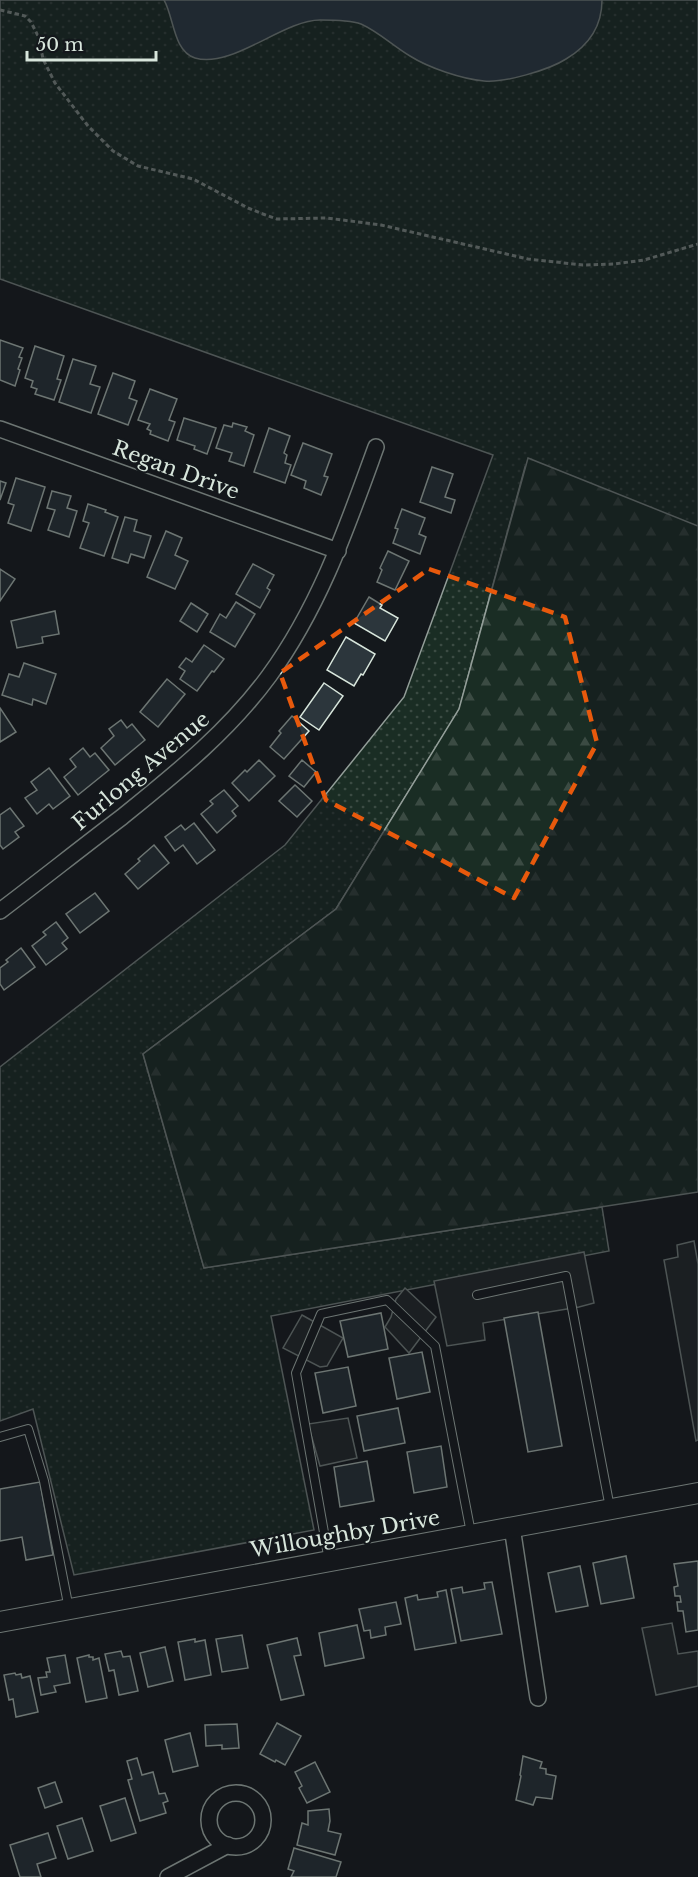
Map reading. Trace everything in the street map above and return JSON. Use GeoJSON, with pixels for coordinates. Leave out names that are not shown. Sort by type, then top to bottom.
{"type":"FeatureCollection","features":[{"type":"Feature","properties":{"kind":"street","name":"Regan Drive"},"geometry":{"type":"LineString","coordinates":[[0,429],[338,551]]}},
{"type":"Feature","properties":{"kind":"street","name":"Furlong Avenue"},"geometry":{"type":"LineString","coordinates":[[0,911],[171,778],[224,729],[253,696],[285,652],[322,587],[338,551],[376,447]]}},
{"type":"Feature","properties":{"kind":"street","name":"Willoughby Drive"},"geometry":{"type":"LineString","coordinates":[[0,1622],[698,1493]]}},
{"type":"Feature","properties":{"kind":"street"},"geometry":{"type":"LineString","coordinates":[[512,1527],[538,1698]]}},
{"type":"Feature","properties":{"kind":"street"},"geometry":{"type":"LineString","coordinates":[[168,1877],[228,1845]]}},
{"type":"Feature","properties":{"kind":"lane"},"geometry":{"type":"LineString","coordinates":[[477,1295],[566,1276],[610,1509]]}},
{"type":"Feature","properties":{"kind":"lane"},"geometry":{"type":"LineString","coordinates":[[329,1561],[296,1373],[321,1314],[387,1300],[435,1346],[472,1535]]}},
{"type":"Feature","properties":{"kind":"lane"},"geometry":{"type":"LineString","coordinates":[[0,1437],[28,1429],[47,1492],[69,1609]]}},
{"type":"Feature","properties":{"kind":"path"},"geometry":{"type":"LineString","coordinates":[[0,10],[25,16],[31,22],[39,38],[43,59],[55,83],[88,126],[113,151],[138,166],[193,179],[262,214],[277,219],[327,218],[381,225],[528,259],[583,265],[644,260],[698,244]]}},
{"type":"Feature","properties":{"kind":"highlighted area"},"geometry":{"type":"Polygon","coordinates":[[[429,569],[565,617],[597,743],[514,898],[326,800],[280,673],[429,569]]]}},
{"type":"Feature","properties":{"kind":"green space"},"geometry":{"type":"Polygon","coordinates":[[[0,0],[698,0],[698,528],[525,467],[459,710],[336,909],[143,1054],[204,1268],[602,1207],[609,1251],[271,1316],[314,1530],[74,1575],[33,1409],[0,1421],[0,1067],[285,845],[404,697],[493,455],[0,279],[0,0]]]}},
{"type":"Feature","properties":{"kind":"green space"},"geometry":{"type":"Polygon","coordinates":[[[528,458],[698,526],[698,1192],[204,1268],[143,1054],[336,909],[459,709],[528,458]]]}},
{"type":"Feature","properties":{"kind":"shaded area"},"geometry":{"type":"Polygon","coordinates":[[[694,1241],[698,1264],[698,1440],[696,1441],[664,1260],[678,1257],[677,1245],[694,1241]]]}},
{"type":"Feature","properties":{"kind":"shaded area"},"geometry":{"type":"Polygon","coordinates":[[[584,1252],[594,1303],[483,1323],[485,1340],[447,1346],[434,1281],[584,1252]]]}},
{"type":"Feature","properties":{"kind":"shaded area"},"geometry":{"type":"Polygon","coordinates":[[[405,1288],[436,1317],[409,1353],[385,1327],[391,1317],[396,1299],[405,1288]]]}},
{"type":"Feature","properties":{"kind":"shaded area"},"geometry":{"type":"Polygon","coordinates":[[[302,1315],[343,1338],[327,1366],[320,1367],[283,1348],[302,1315]]]}},
{"type":"Feature","properties":{"kind":"shaded area"},"geometry":{"type":"Polygon","coordinates":[[[348,1418],[357,1458],[320,1466],[308,1424],[348,1418]]]}},
{"type":"Feature","properties":{"kind":"shaded area"},"geometry":{"type":"Polygon","coordinates":[[[672,1623],[678,1654],[698,1651],[698,1686],[656,1695],[642,1628],[672,1623]]]}},
{"type":"Feature","properties":{"kind":"water"},"geometry":{"type":"Polygon","coordinates":[[[164,0],[602,0],[596,27],[587,41],[574,54],[538,71],[514,78],[484,81],[436,69],[410,56],[368,27],[341,20],[306,22],[225,57],[209,60],[195,58],[182,48],[178,41],[164,0]]]}},
{"type":"Feature","properties":{"kind":"building"},"geometry":{"type":"Polygon","coordinates":[[[0,340],[23,348],[19,357],[22,358],[15,386],[0,380],[0,340]]]}},
{"type":"Feature","properties":{"kind":"building"},"geometry":{"type":"Polygon","coordinates":[[[35,346],[64,356],[57,379],[61,380],[54,400],[35,394],[37,389],[31,387],[33,381],[25,378],[35,346]]]}},
{"type":"Feature","properties":{"kind":"building"},"geometry":{"type":"Polygon","coordinates":[[[73,359],[96,366],[90,384],[100,387],[91,413],[59,402],[73,359]]]}},
{"type":"Feature","properties":{"kind":"building"},"geometry":{"type":"Polygon","coordinates":[[[113,373],[135,381],[129,398],[137,401],[128,425],[98,414],[113,373]]]}},
{"type":"Feature","properties":{"kind":"building"},"geometry":{"type":"Polygon","coordinates":[[[150,389],[177,399],[169,420],[175,422],[168,441],[150,434],[151,431],[147,429],[150,424],[138,420],[150,389]]]}},
{"type":"Feature","properties":{"kind":"building"},"geometry":{"type":"Polygon","coordinates":[[[184,418],[216,428],[207,454],[194,449],[195,446],[177,440],[184,418]]]}},
{"type":"Feature","properties":{"kind":"building"},"geometry":{"type":"Polygon","coordinates":[[[233,423],[247,427],[245,431],[254,435],[244,466],[229,461],[232,453],[216,448],[224,425],[232,427],[233,423]]]}},
{"type":"Feature","properties":{"kind":"building"},"geometry":{"type":"Polygon","coordinates":[[[269,428],[290,436],[284,453],[287,455],[285,463],[291,465],[285,483],[254,472],[269,428]]]}},
{"type":"Feature","properties":{"kind":"building"},"geometry":{"type":"Polygon","coordinates":[[[303,443],[332,454],[324,476],[328,477],[321,495],[304,488],[306,481],[291,475],[303,443]]]}},
{"type":"Feature","properties":{"kind":"building"},"geometry":{"type":"Polygon","coordinates":[[[432,467],[453,474],[445,497],[455,500],[451,513],[420,502],[432,467]]]}},
{"type":"Feature","properties":{"kind":"building"},"geometry":{"type":"Polygon","coordinates":[[[16,478],[45,487],[31,531],[8,523],[14,505],[8,503],[16,478]]]}},
{"type":"Feature","properties":{"kind":"building"},"geometry":{"type":"Polygon","coordinates":[[[0,481],[6,483],[0,500],[0,481]]]}},
{"type":"Feature","properties":{"kind":"building"},"geometry":{"type":"Polygon","coordinates":[[[52,491],[71,496],[67,508],[77,511],[69,537],[48,530],[55,510],[47,508],[52,491]]]}},
{"type":"Feature","properties":{"kind":"building"},"geometry":{"type":"Polygon","coordinates":[[[88,504],[118,517],[104,556],[80,548],[89,523],[83,521],[88,504]]]}},
{"type":"Feature","properties":{"kind":"building"},"geometry":{"type":"Polygon","coordinates":[[[402,509],[425,518],[419,534],[426,537],[420,554],[393,543],[398,529],[395,528],[402,509]]]}},
{"type":"Feature","properties":{"kind":"building"},"geometry":{"type":"Polygon","coordinates":[[[125,517],[137,520],[134,531],[151,536],[144,558],[131,554],[128,563],[112,558],[125,517]]]}},
{"type":"Feature","properties":{"kind":"building"},"geometry":{"type":"Polygon","coordinates":[[[166,531],[182,538],[175,555],[188,561],[175,589],[147,577],[166,531]]]}},
{"type":"Feature","properties":{"kind":"building"},"geometry":{"type":"Polygon","coordinates":[[[388,551],[409,561],[395,590],[377,582],[382,570],[380,568],[388,551]]]}},
{"type":"Feature","properties":{"kind":"building"},"geometry":{"type":"Polygon","coordinates":[[[253,564],[274,575],[267,588],[270,590],[260,608],[236,594],[253,564]]]}},
{"type":"Feature","properties":{"kind":"building"},"geometry":{"type":"Polygon","coordinates":[[[0,569],[15,579],[0,601],[0,569]]]}},
{"type":"Feature","properties":{"kind":"building"},"geometry":{"type":"Polygon","coordinates":[[[369,597],[382,605],[380,608],[398,618],[385,641],[354,623],[369,597]]]}},
{"type":"Feature","properties":{"kind":"building"},"geometry":{"type":"Polygon","coordinates":[[[236,602],[255,614],[235,647],[210,632],[220,614],[226,618],[236,602]]]}},
{"type":"Feature","properties":{"kind":"building"},"geometry":{"type":"Polygon","coordinates":[[[191,603],[208,614],[197,632],[180,621],[191,603]]]}},
{"type":"Feature","properties":{"kind":"building"},"geometry":{"type":"Polygon","coordinates":[[[55,611],[59,634],[42,637],[43,643],[17,648],[11,621],[55,611]]]}},
{"type":"Feature","properties":{"kind":"building"},"geometry":{"type":"Polygon","coordinates":[[[346,637],[375,654],[354,686],[327,670],[346,637]]]}},
{"type":"Feature","properties":{"kind":"building"},"geometry":{"type":"Polygon","coordinates":[[[204,645],[224,659],[197,691],[180,679],[185,671],[179,667],[186,658],[192,662],[204,645]]]}},
{"type":"Feature","properties":{"kind":"building"},"geometry":{"type":"Polygon","coordinates":[[[24,663],[56,674],[46,704],[33,699],[32,705],[2,695],[9,674],[19,677],[24,663]]]}},
{"type":"Feature","properties":{"kind":"building"},"geometry":{"type":"Polygon","coordinates":[[[167,679],[185,694],[158,727],[140,712],[167,679]]]}},
{"type":"Feature","properties":{"kind":"building"},"geometry":{"type":"Polygon","coordinates":[[[324,683],[343,696],[319,730],[300,717],[324,683]]]}},
{"type":"Feature","properties":{"kind":"building"},"geometry":{"type":"Polygon","coordinates":[[[0,708],[16,732],[0,742],[0,708]]]}},
{"type":"Feature","properties":{"kind":"building"},"geometry":{"type":"Polygon","coordinates":[[[292,716],[309,731],[284,759],[270,747],[281,733],[279,731],[292,716]]]}},
{"type":"Feature","properties":{"kind":"building"},"geometry":{"type":"Polygon","coordinates":[[[121,720],[127,728],[132,724],[145,740],[115,765],[101,748],[114,736],[109,729],[121,720]]]}},
{"type":"Feature","properties":{"kind":"building"},"geometry":{"type":"Polygon","coordinates":[[[83,748],[90,757],[95,753],[109,770],[78,795],[64,777],[76,767],[70,759],[83,748]]]}},
{"type":"Feature","properties":{"kind":"building"},"geometry":{"type":"Polygon","coordinates":[[[259,760],[275,776],[249,801],[232,783],[259,760]]]}},
{"type":"Feature","properties":{"kind":"building"},"geometry":{"type":"Polygon","coordinates":[[[302,760],[316,772],[304,787],[289,776],[302,760]]]}},
{"type":"Feature","properties":{"kind":"building"},"geometry":{"type":"Polygon","coordinates":[[[49,768],[70,796],[53,809],[49,804],[37,814],[25,798],[37,790],[31,782],[49,768]]]}},
{"type":"Feature","properties":{"kind":"building"},"geometry":{"type":"Polygon","coordinates":[[[295,785],[312,801],[297,817],[279,801],[295,785]]]}},
{"type":"Feature","properties":{"kind":"building"},"geometry":{"type":"Polygon","coordinates":[[[224,790],[238,806],[232,811],[236,816],[217,833],[201,814],[213,804],[210,801],[224,790]]]}},
{"type":"Feature","properties":{"kind":"building"},"geometry":{"type":"Polygon","coordinates":[[[10,808],[24,826],[15,832],[19,837],[3,849],[0,845],[0,815],[10,808]]]}},
{"type":"Feature","properties":{"kind":"building"},"geometry":{"type":"Polygon","coordinates":[[[194,823],[215,850],[197,864],[183,845],[175,851],[165,837],[181,825],[185,830],[194,823]]]}},
{"type":"Feature","properties":{"kind":"building"},"geometry":{"type":"Polygon","coordinates":[[[154,845],[169,863],[138,889],[125,874],[154,845]]]}},
{"type":"Feature","properties":{"kind":"building"},"geometry":{"type":"Polygon","coordinates":[[[95,893],[109,911],[80,933],[66,914],[95,893]]]}},
{"type":"Feature","properties":{"kind":"building"},"geometry":{"type":"Polygon","coordinates":[[[56,922],[68,938],[62,943],[67,949],[46,965],[32,946],[46,935],[43,932],[56,922]]]}},
{"type":"Feature","properties":{"kind":"building"},"geometry":{"type":"Polygon","coordinates":[[[21,948],[35,967],[4,990],[0,984],[0,968],[21,948]]]}},
{"type":"Feature","properties":{"kind":"building"},"geometry":{"type":"Polygon","coordinates":[[[538,1312],[562,1446],[528,1452],[504,1318],[538,1312]]]}},
{"type":"Feature","properties":{"kind":"building"},"geometry":{"type":"Polygon","coordinates":[[[381,1313],[388,1349],[348,1357],[340,1321],[381,1313]]]}},
{"type":"Feature","properties":{"kind":"building"},"geometry":{"type":"Polygon","coordinates":[[[422,1352],[430,1392],[397,1399],[389,1358],[422,1352]]]}},
{"type":"Feature","properties":{"kind":"building"},"geometry":{"type":"Polygon","coordinates":[[[348,1367],[356,1406],[323,1413],[315,1373],[348,1367]]]}},
{"type":"Feature","properties":{"kind":"building"},"geometry":{"type":"Polygon","coordinates":[[[398,1408],[405,1443],[364,1451],[357,1416],[398,1408]]]}},
{"type":"Feature","properties":{"kind":"building"},"geometry":{"type":"Polygon","coordinates":[[[441,1446],[447,1487],[414,1493],[407,1452],[441,1446]]]}},
{"type":"Feature","properties":{"kind":"building"},"geometry":{"type":"Polygon","coordinates":[[[367,1461],[374,1501],[340,1507],[334,1467],[367,1461]]]}},
{"type":"Feature","properties":{"kind":"building"},"geometry":{"type":"Polygon","coordinates":[[[40,1482],[53,1555],[26,1560],[22,1537],[0,1541],[0,1489],[40,1482]]]}},
{"type":"Feature","properties":{"kind":"building"},"geometry":{"type":"Polygon","coordinates":[[[626,1556],[634,1598],[601,1604],[593,1563],[626,1556]]]}},
{"type":"Feature","properties":{"kind":"building"},"geometry":{"type":"Polygon","coordinates":[[[698,1561],[698,1630],[686,1632],[683,1611],[678,1611],[677,1602],[681,1602],[680,1596],[675,1596],[674,1587],[678,1586],[674,1564],[698,1561]]]}},
{"type":"Feature","properties":{"kind":"building"},"geometry":{"type":"Polygon","coordinates":[[[580,1566],[588,1606],[556,1612],[548,1573],[580,1566]]]}},
{"type":"Feature","properties":{"kind":"building"},"geometry":{"type":"Polygon","coordinates":[[[492,1582],[502,1634],[461,1641],[451,1589],[462,1587],[463,1593],[485,1589],[484,1583],[492,1582]]]}},
{"type":"Feature","properties":{"kind":"building"},"geometry":{"type":"Polygon","coordinates":[[[446,1590],[456,1643],[415,1650],[405,1598],[417,1595],[418,1600],[438,1597],[437,1592],[446,1590]]]}},
{"type":"Feature","properties":{"kind":"building"},"geometry":{"type":"Polygon","coordinates":[[[396,1602],[401,1624],[385,1627],[386,1635],[371,1638],[370,1630],[364,1631],[359,1609],[396,1602]]]}},
{"type":"Feature","properties":{"kind":"building"},"geometry":{"type":"Polygon","coordinates":[[[357,1625],[364,1658],[325,1666],[319,1633],[357,1625]]]}},
{"type":"Feature","properties":{"kind":"building"},"geometry":{"type":"Polygon","coordinates":[[[242,1635],[248,1668],[222,1672],[216,1639],[242,1635]]]}},
{"type":"Feature","properties":{"kind":"building"},"geometry":{"type":"Polygon","coordinates":[[[297,1638],[301,1655],[294,1656],[304,1695],[281,1700],[267,1645],[297,1638]]]}},
{"type":"Feature","properties":{"kind":"building"},"geometry":{"type":"Polygon","coordinates":[[[195,1639],[195,1642],[205,1640],[211,1675],[185,1680],[178,1642],[195,1639]]]}},
{"type":"Feature","properties":{"kind":"building"},"geometry":{"type":"Polygon","coordinates":[[[165,1647],[173,1681],[148,1687],[140,1653],[165,1647]]]}},
{"type":"Feature","properties":{"kind":"building"},"geometry":{"type":"Polygon","coordinates":[[[121,1651],[123,1657],[130,1656],[138,1691],[119,1695],[114,1670],[109,1671],[105,1654],[121,1651]]]}},
{"type":"Feature","properties":{"kind":"building"},"geometry":{"type":"Polygon","coordinates":[[[65,1655],[70,1683],[54,1686],[56,1692],[41,1695],[38,1678],[47,1677],[46,1672],[50,1672],[47,1658],[65,1655]]]}},
{"type":"Feature","properties":{"kind":"building"},"geometry":{"type":"Polygon","coordinates":[[[89,1655],[93,1657],[93,1660],[99,1658],[107,1698],[86,1702],[77,1658],[89,1655]]]}},
{"type":"Feature","properties":{"kind":"building"},"geometry":{"type":"Polygon","coordinates":[[[15,1673],[16,1675],[21,1674],[22,1678],[30,1676],[38,1712],[16,1717],[13,1699],[9,1700],[4,1675],[15,1673]]]}},
{"type":"Feature","properties":{"kind":"building"},"geometry":{"type":"Polygon","coordinates":[[[277,1723],[301,1736],[285,1765],[260,1754],[277,1723]]]}},
{"type":"Feature","properties":{"kind":"building"},"geometry":{"type":"Polygon","coordinates":[[[237,1724],[239,1748],[222,1749],[222,1745],[206,1746],[205,1725],[237,1724]]]}},
{"type":"Feature","properties":{"kind":"building"},"geometry":{"type":"Polygon","coordinates":[[[190,1733],[198,1766],[173,1772],[165,1740],[190,1733]]]}},
{"type":"Feature","properties":{"kind":"building"},"geometry":{"type":"Polygon","coordinates":[[[523,1756],[542,1762],[540,1768],[546,1769],[546,1774],[556,1776],[552,1799],[536,1797],[533,1805],[516,1800],[523,1756]]]}},
{"type":"Feature","properties":{"kind":"building"},"geometry":{"type":"Polygon","coordinates":[[[137,1758],[142,1775],[153,1772],[159,1794],[165,1793],[168,1801],[163,1803],[166,1813],[140,1821],[128,1780],[132,1779],[127,1761],[137,1758]]]}},
{"type":"Feature","properties":{"kind":"building"},"geometry":{"type":"Polygon","coordinates":[[[315,1762],[330,1792],[307,1803],[299,1788],[302,1786],[295,1772],[315,1762]]]}},
{"type":"Feature","properties":{"kind":"building"},"geometry":{"type":"Polygon","coordinates":[[[55,1782],[62,1802],[45,1808],[38,1788],[55,1782]]]}},
{"type":"Feature","properties":{"kind":"building"},"geometry":{"type":"Polygon","coordinates":[[[125,1798],[136,1833],[111,1841],[100,1806],[125,1798]]]}},
{"type":"Feature","properties":{"kind":"building"},"geometry":{"type":"Polygon","coordinates":[[[329,1809],[328,1831],[341,1834],[335,1855],[297,1845],[302,1823],[308,1825],[308,1811],[329,1809]]]}},
{"type":"Feature","properties":{"kind":"building"},"geometry":{"type":"Polygon","coordinates":[[[82,1818],[93,1851],[68,1859],[57,1826],[82,1818]]]}},
{"type":"Feature","properties":{"kind":"building"},"geometry":{"type":"Polygon","coordinates":[[[48,1833],[56,1858],[37,1864],[41,1877],[20,1877],[10,1845],[48,1833]]]}},
{"type":"Feature","properties":{"kind":"building"},"geometry":{"type":"Polygon","coordinates":[[[294,1848],[341,1862],[336,1877],[291,1877],[294,1871],[288,1869],[294,1848]]]}}]}
